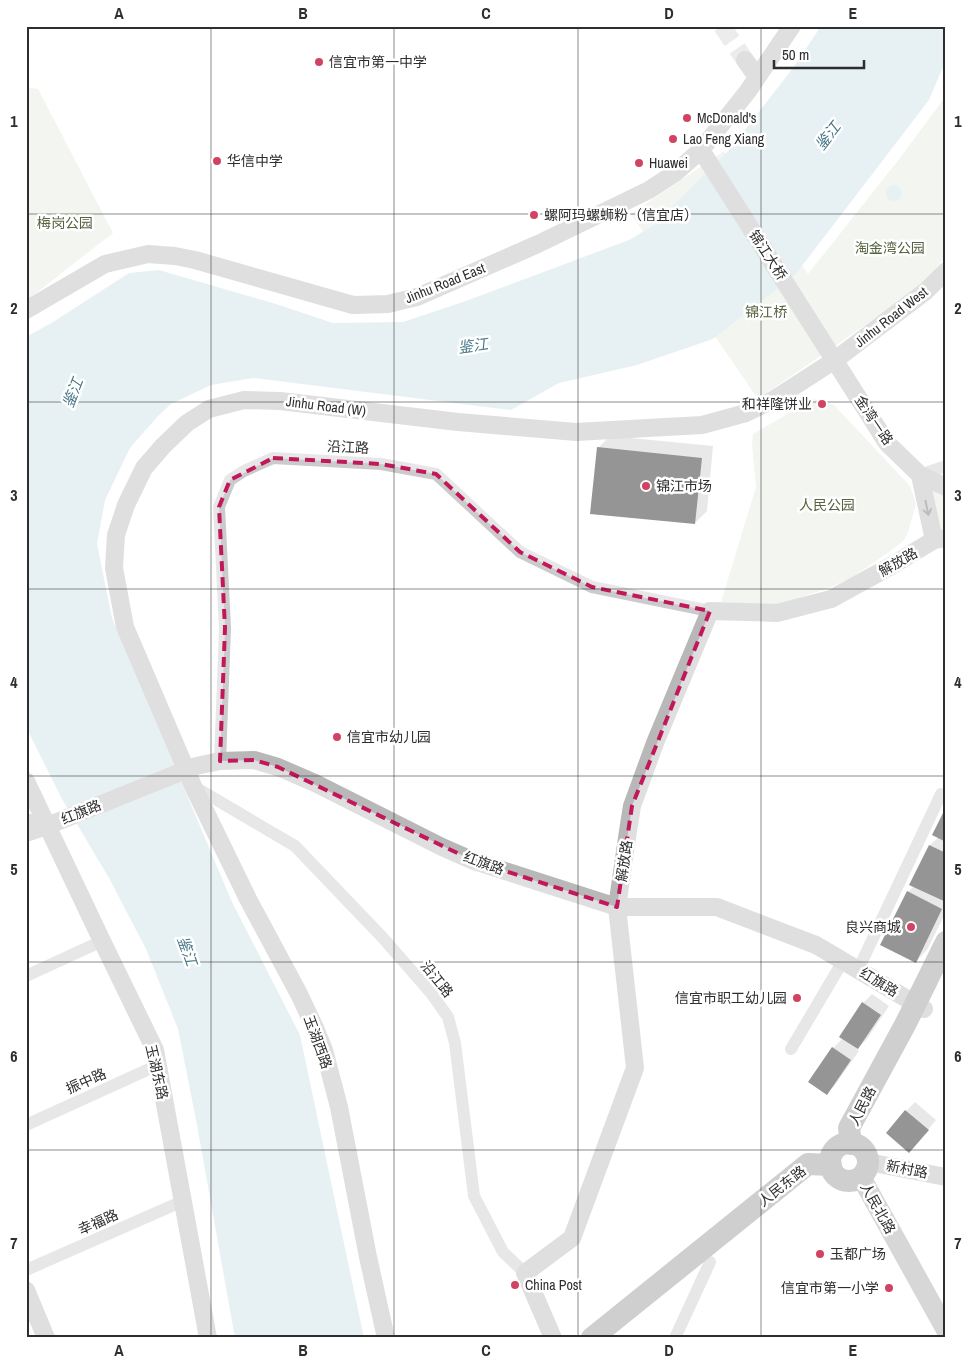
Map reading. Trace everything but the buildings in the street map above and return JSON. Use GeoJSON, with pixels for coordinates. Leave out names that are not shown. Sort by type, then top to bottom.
{"type":"FeatureCollection","features":[{"type":"Feature","properties":{"kind":"highway","name":"人民路"},"geometry":{"type":"LineString","coordinates":[[851,1144],[920,1006],[946,942]]}},
{"type":"Feature","properties":{"kind":"highway","name":"人民路"},"geometry":{"type":"LineString","coordinates":[[920,1006],[946,964]]}},
{"type":"Feature","properties":{"kind":"highway"},"geometry":{"type":"LineString","coordinates":[[851,1144],[860,1147],[867,1156],[864,1170],[850,1181],[838,1178],[834,1174],[831,1157],[837,1148],[851,1144]]}},
{"type":"Feature","properties":{"kind":"highway","name":"人民东路"},"geometry":{"type":"LineString","coordinates":[[592,1338],[808,1164],[831,1165]]}},
{"type":"Feature","properties":{"kind":"highway","name":"人民东路"},"geometry":{"type":"LineString","coordinates":[[615,1338],[831,1165]]}},
{"type":"Feature","properties":{"kind":"main road","name":"Jinhu Road East"},"geometry":{"type":"LineString","coordinates":[[26,310],[106,264],[148,254],[195,260],[354,305],[388,304],[417,296],[538,244],[649,190],[675,173],[701,150],[748,91],[792,26]]}},
{"type":"Feature","properties":{"kind":"main road"},"geometry":{"type":"LineString","coordinates":[[745,60],[757,77]]}},
{"type":"Feature","properties":{"kind":"main road","name":"锦江大桥"},"geometry":{"type":"LineString","coordinates":[[701,150],[835,360]]}},
{"type":"Feature","properties":{"kind":"main road","name":"Jinhu Road West"},"geometry":{"type":"LineString","coordinates":[[835,360],[926,291],[946,270]]}},
{"type":"Feature","properties":{"kind":"main road","name":"金湾一路"},"geometry":{"type":"LineString","coordinates":[[835,360],[888,443],[920,475]]}},
{"type":"Feature","properties":{"kind":"main road","name":"Jinhu Road (W)"},"geometry":{"type":"LineString","coordinates":[[186,770],[125,627],[114,568],[116,535],[126,505],[144,468],[162,446],[187,423],[209,409],[244,400],[280,401],[458,422],[576,432],[702,425],[746,413],[773,400],[835,360]]}},
{"type":"Feature","properties":{"kind":"main road"},"geometry":{"type":"LineString","coordinates":[[920,475],[946,487]]}},
{"type":"Feature","properties":{"kind":"main road"},"geometry":{"type":"LineString","coordinates":[[920,475],[940,539]]}},
{"type":"Feature","properties":{"kind":"main road","name":"解放路"},"geometry":{"type":"LineString","coordinates":[[524,1273],[572,1238],[635,1068],[617,907],[632,806],[655,743],[710,611],[777,613],[831,599],[940,539]]}},
{"type":"Feature","properties":{"kind":"main road","name":"红旗路"},"geometry":{"type":"LineString","coordinates":[[26,833],[196,766],[220,761],[254,760],[278,767],[315,783],[442,847],[474,861],[617,907],[717,907],[816,945],[920,1006]]}},
{"type":"Feature","properties":{"kind":"main road","name":"玉湖西路"},"geometry":{"type":"LineString","coordinates":[[186,770],[248,900],[303,1002],[324,1050],[339,1107],[386,1338]]}},
{"type":"Feature","properties":{"kind":"main road"},"geometry":{"type":"LineString","coordinates":[[26,781],[47,826]]}},
{"type":"Feature","properties":{"kind":"main road"},"geometry":{"type":"LineString","coordinates":[[26,824],[47,826]]}},
{"type":"Feature","properties":{"kind":"main road","name":"玉湖东路"},"geometry":{"type":"LineString","coordinates":[[47,826],[155,1050],[208,1338]]}},
{"type":"Feature","properties":{"kind":"main road","name":"新村路"},"geometry":{"type":"LineString","coordinates":[[864,1170],[946,1177]]}},
{"type":"Feature","properties":{"kind":"main road","name":"人民北路"},"geometry":{"type":"LineString","coordinates":[[864,1170],[946,1316]]}},
{"type":"Feature","properties":{"kind":"main road","name":"人民北路"},"geometry":{"type":"LineString","coordinates":[[864,1170],[946,1330]]}},
{"type":"Feature","properties":{"kind":"main road"},"geometry":{"type":"LineString","coordinates":[[524,1273],[553,1338]]}},
{"type":"Feature","properties":{"kind":"main road"},"geometry":{"type":"LineString","coordinates":[[26,1290],[46,1338]]}},
{"type":"Feature","properties":{"kind":"street","name":"沿江路"},"geometry":{"type":"LineString","coordinates":[[220,761],[225,628],[219,507],[230,480],[244,471],[273,458],[381,464],[436,474],[520,552],[592,587],[710,611]]}},
{"type":"Feature","properties":{"kind":"street"},"geometry":{"type":"LineString","coordinates":[[920,475],[946,466]]}},
{"type":"Feature","properties":{"kind":"street","name":"沿江路"},"geometry":{"type":"LineString","coordinates":[[193,786],[295,846],[383,938],[431,993],[448,1017],[455,1043],[474,1196],[503,1252],[524,1273]]}},
{"type":"Feature","properties":{"kind":"street"},"geometry":{"type":"LineString","coordinates":[[858,970],[941,794]]}},
{"type":"Feature","properties":{"kind":"street"},"geometry":{"type":"LineString","coordinates":[[26,976],[102,941]]}},
{"type":"Feature","properties":{"kind":"street"},"geometry":{"type":"LineString","coordinates":[[791,1048],[843,961]]}},
{"type":"Feature","properties":{"kind":"street","name":"振中路"},"geometry":{"type":"LineString","coordinates":[[26,1124],[158,1065]]}},
{"type":"Feature","properties":{"kind":"street","name":"幸福路"},"geometry":{"type":"LineString","coordinates":[[26,1270],[183,1201]]}},
{"type":"Feature","properties":{"kind":"street"},"geometry":{"type":"LineString","coordinates":[[675,1338],[710,1262]]}},
{"type":"Feature","properties":{"kind":"highlighted area"},"geometry":{"type":"Polygon","coordinates":[[[273,458],[381,464],[436,474],[520,552],[592,587],[710,611],[632,806],[617,907],[474,861],[278,767],[254,760],[220,761],[225,628],[219,507],[230,480],[273,458]]]}},
{"type":"Feature","properties":{"kind":"green space","name":"梅岗公园"},"geometry":{"type":"Polygon","coordinates":[[[26,87],[38,89],[113,233],[26,301],[26,87]]]}},
{"type":"Feature","properties":{"kind":"green space","name":"锦江桥"},"geometry":{"type":"Polygon","coordinates":[[[946,96],[946,256],[920,287],[758,399],[631,214],[724,151],[808,274],[896,163],[946,96]]]}},
{"type":"Feature","properties":{"kind":"green space","name":"人民公园"},"geometry":{"type":"Polygon","coordinates":[[[813,399],[834,405],[910,486],[916,504],[908,532],[904,540],[892,550],[851,578],[831,587],[773,607],[721,602],[756,487],[752,443],[753,434],[813,399]]]}},
{"type":"Feature","properties":{"kind":"green space"},"geometry":{"type":"Polygon","coordinates":[[[931,490],[946,496],[946,529],[941,529],[931,490]]]}},
{"type":"Feature","properties":{"kind":"water","name":"鉴江"},"geometry":{"type":"Polygon","coordinates":[[[821,26],[946,26],[946,60],[929,100],[795,275],[713,339],[637,365],[559,383],[511,410],[253,378],[211,385],[171,404],[158,416],[130,448],[105,500],[97,544],[112,618],[232,902],[300,1035],[364,1338],[235,1338],[178,1029],[146,949],[109,878],[62,799],[26,727],[26,337],[53,322],[129,273],[159,270],[276,304],[333,323],[403,322],[463,302],[629,240],[654,225],[730,149],[793,68],[821,26]]]}},
{"type":"Feature","properties":{"kind":"water"},"geometry":{"type":"Polygon","coordinates":[[[894,185],[900,187],[902,193],[900,199],[894,201],[888,199],[886,193],[888,187],[894,185]]]}},
{"type":"Feature","properties":{"kind":"tunnel"},"geometry":{"type":"LineString","coordinates":[[722,26],[745,60]]}},
{"type":"Feature","properties":{"kind":"place","name":"信宜市第一中学"},"geometry":{"type":"Point","coordinates":[319,62]}},
{"type":"Feature","properties":{"kind":"place","name":"McDonald's"},"geometry":{"type":"Point","coordinates":[687,118]}},
{"type":"Feature","properties":{"kind":"place","name":"Lao Feng Xiang"},"geometry":{"type":"Point","coordinates":[673,139]}},
{"type":"Feature","properties":{"kind":"place","name":"华信中学"},"geometry":{"type":"Point","coordinates":[217,161]}},
{"type":"Feature","properties":{"kind":"place","name":"Huawei"},"geometry":{"type":"Point","coordinates":[639,163]}},
{"type":"Feature","properties":{"kind":"place","name":"螺阿玛螺蛳粉（信宜店）"},"geometry":{"type":"Point","coordinates":[534,215]}},
{"type":"Feature","properties":{"kind":"place","name":"和祥隆饼业"},"geometry":{"type":"Point","coordinates":[822,404]}},
{"type":"Feature","properties":{"kind":"place","name":"锦江市场"},"geometry":{"type":"Point","coordinates":[646,486]}},
{"type":"Feature","properties":{"kind":"place","name":"信宜市幼儿园"},"geometry":{"type":"Point","coordinates":[337,737]}},
{"type":"Feature","properties":{"kind":"place","name":"良兴商城"},"geometry":{"type":"Point","coordinates":[911,927]}},
{"type":"Feature","properties":{"kind":"place","name":"信宜市职工幼儿园"},"geometry":{"type":"Point","coordinates":[797,998]}},
{"type":"Feature","properties":{"kind":"place","name":"玉都广场"},"geometry":{"type":"Point","coordinates":[820,1254]}},
{"type":"Feature","properties":{"kind":"place","name":"China Post"},"geometry":{"type":"Point","coordinates":[515,1285]}},
{"type":"Feature","properties":{"kind":"place","name":"信宜市第一小学"},"geometry":{"type":"Point","coordinates":[889,1288]}},
{"type":"Feature","properties":{"kind":"park label","name":"淘金湾公园"},"geometry":{"type":"Point","coordinates":[890,248]}}]}
